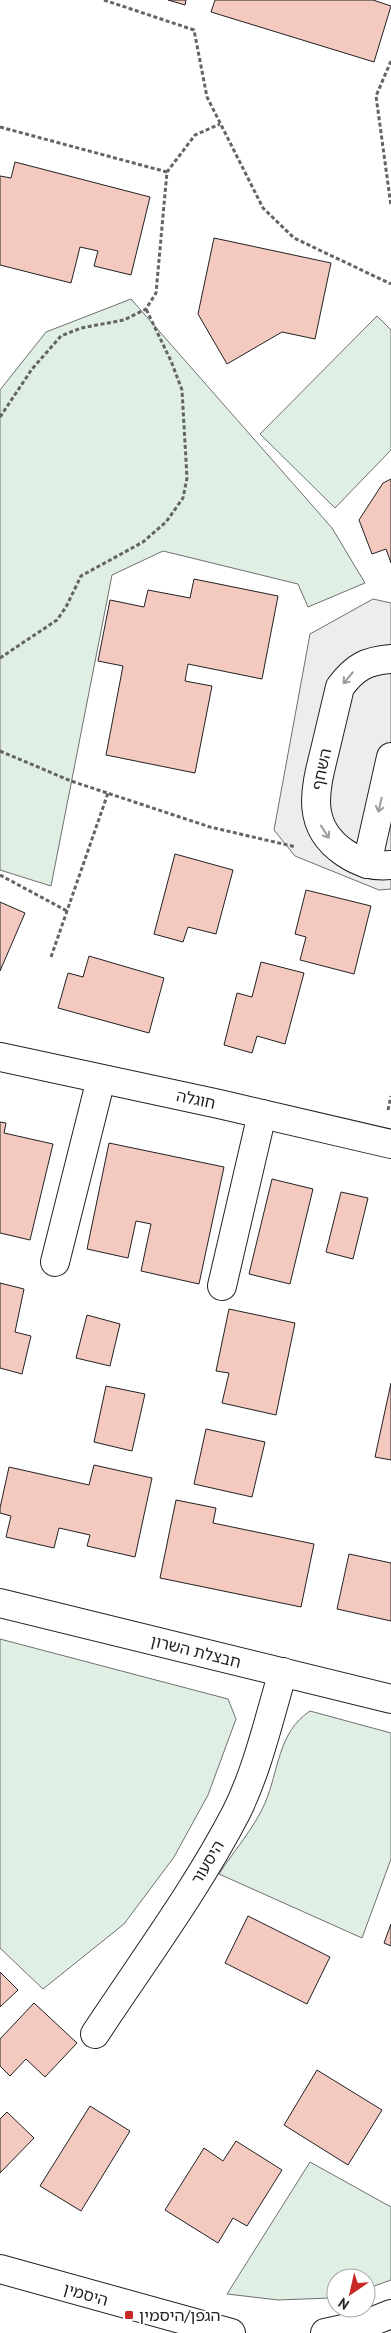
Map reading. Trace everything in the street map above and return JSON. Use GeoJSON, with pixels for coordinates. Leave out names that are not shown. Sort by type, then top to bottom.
{"type":"FeatureCollection","features":[{"type":"Feature","properties":{"kind":"street","name":"השחף"},"geometry":{"type":"LineString","coordinates":[[379,865],[357,861],[336,847],[322,830],[316,809],[315,789],[340,688],[350,674],[367,662],[391,659]]}},
{"type":"Feature","properties":{"kind":"street"},"geometry":{"type":"LineString","coordinates":[[379,865],[391,757]]}},
{"type":"Feature","properties":{"kind":"street","name":"חוגלה"},"geometry":{"type":"LineString","coordinates":[[0,1057],[391,1144]]}},
{"type":"Feature","properties":{"kind":"street"},"geometry":{"type":"LineString","coordinates":[[55,1262],[101,1079]]}},
{"type":"Feature","properties":{"kind":"street"},"geometry":{"type":"LineString","coordinates":[[222,1286],[262,1114]]}},
{"type":"Feature","properties":{"kind":"street","name":"חבצלת השרון"},"geometry":{"type":"LineString","coordinates":[[0,1603],[391,1698]]}},
{"type":"Feature","properties":{"kind":"street","name":"היסעור"},"geometry":{"type":"LineString","coordinates":[[95,2034],[206,1864],[237,1811],[256,1762],[283,1672]]}},
{"type":"Feature","properties":{"kind":"street","name":"היסמין"},"geometry":{"type":"LineString","coordinates":[[0,2269],[183,2328],[231,2333]]}},
{"type":"Feature","properties":{"kind":"street"},"geometry":{"type":"LineString","coordinates":[[325,2333],[366,2324],[391,2314]]}},
{"type":"Feature","properties":{"kind":"path"},"geometry":{"type":"LineString","coordinates":[[104,0],[194,30],[207,97],[263,208],[294,238],[391,284]]}},
{"type":"Feature","properties":{"kind":"path"},"geometry":{"type":"LineString","coordinates":[[391,61],[376,96],[391,206]]}},
{"type":"Feature","properties":{"kind":"path"},"geometry":{"type":"LineString","coordinates":[[0,417],[32,369],[61,336],[81,328],[124,320],[146,309],[156,293],[167,172],[195,135],[220,124]]}},
{"type":"Feature","properties":{"kind":"path"},"geometry":{"type":"LineString","coordinates":[[0,127],[167,172]]}},
{"type":"Feature","properties":{"kind":"path"},"geometry":{"type":"LineString","coordinates":[[0,658],[57,620],[66,607],[81,576],[144,542],[166,522],[183,498],[187,478],[182,390],[171,361],[146,309]]}},
{"type":"Feature","properties":{"kind":"path"},"geometry":{"type":"LineString","coordinates":[[0,751],[71,781],[210,827],[302,848]]}},
{"type":"Feature","properties":{"kind":"path"},"geometry":{"type":"LineString","coordinates":[[51,957],[108,793]]}},
{"type":"Feature","properties":{"kind":"path"},"geometry":{"type":"LineString","coordinates":[[0,875],[67,912]]}},
{"type":"Feature","properties":{"kind":"green space"},"geometry":{"type":"Polygon","coordinates":[[[131,299],[332,528],[365,583],[308,607],[298,584],[163,551],[112,575],[51,886],[0,870],[0,390],[46,332],[131,299]]]}},
{"type":"Feature","properties":{"kind":"green space"},"geometry":{"type":"Polygon","coordinates":[[[377,316],[391,330],[391,450],[335,508],[260,434],[377,316]]]}},
{"type":"Feature","properties":{"kind":"green space"},"geometry":{"type":"Polygon","coordinates":[[[0,1639],[228,1699],[236,1719],[208,1795],[174,1857],[124,1924],[43,1989],[0,1948],[0,1639]]]}},
{"type":"Feature","properties":{"kind":"green space"},"geometry":{"type":"Polygon","coordinates":[[[310,1711],[391,1733],[391,1859],[362,1938],[219,1874],[261,1812],[285,1741],[291,1730],[310,1711]]]}},
{"type":"Feature","properties":{"kind":"green space"},"geometry":{"type":"Polygon","coordinates":[[[310,2162],[391,2207],[391,2280],[376,2285],[376,2268],[326,2268],[326,2298],[278,2300],[227,2294],[310,2162]]]}},
{"type":"Feature","properties":{"kind":"shaded area"},"geometry":{"type":"Polygon","coordinates":[[[373,599],[391,603],[391,889],[379,890],[295,856],[274,830],[310,634],[373,599]]]}},
{"type":"Feature","properties":{"kind":"building"},"geometry":{"type":"Polygon","coordinates":[[[168,0],[186,0],[185,5],[168,0]]]}},
{"type":"Feature","properties":{"kind":"building"},"geometry":{"type":"Polygon","coordinates":[[[215,0],[373,0],[391,6],[374,62],[211,12],[215,0]]]}},
{"type":"Feature","properties":{"kind":"building"},"geometry":{"type":"Polygon","coordinates":[[[15,162],[150,197],[131,275],[94,266],[98,251],[80,247],[71,283],[0,265],[0,176],[11,178],[15,162]]]}},
{"type":"Feature","properties":{"kind":"building"},"geometry":{"type":"Polygon","coordinates":[[[214,238],[331,263],[315,339],[282,332],[227,364],[198,314],[214,238]]]}},
{"type":"Feature","properties":{"kind":"building"},"geometry":{"type":"Polygon","coordinates":[[[391,479],[391,563],[386,549],[372,554],[359,520],[383,483],[391,479]]]}},
{"type":"Feature","properties":{"kind":"building"},"geometry":{"type":"Polygon","coordinates":[[[194,579],[278,596],[262,679],[188,664],[185,681],[212,686],[195,773],[106,755],[123,666],[98,661],[110,600],[144,607],[148,590],[190,598],[194,579]]]}},
{"type":"Feature","properties":{"kind":"building"},"geometry":{"type":"Polygon","coordinates":[[[175,854],[233,870],[216,934],[188,927],[183,942],[154,934],[175,854]]]}},
{"type":"Feature","properties":{"kind":"building"},"geometry":{"type":"Polygon","coordinates":[[[306,890],[371,906],[354,974],[300,960],[306,937],[295,934],[306,890]]]}},
{"type":"Feature","properties":{"kind":"building"},"geometry":{"type":"Polygon","coordinates":[[[0,902],[25,913],[0,971],[0,902]]]}},
{"type":"Feature","properties":{"kind":"building"},"geometry":{"type":"Polygon","coordinates":[[[89,956],[164,978],[149,1033],[58,1008],[68,973],[83,977],[89,956]]]}},
{"type":"Feature","properties":{"kind":"building"},"geometry":{"type":"Polygon","coordinates":[[[261,962],[304,973],[285,1044],[257,1036],[252,1053],[224,1045],[237,993],[252,997],[261,962]]]}},
{"type":"Feature","properties":{"kind":"building"},"geometry":{"type":"Polygon","coordinates":[[[0,1122],[6,1123],[4,1133],[53,1144],[30,1240],[0,1233],[0,1122]]]}},
{"type":"Feature","properties":{"kind":"building"},"geometry":{"type":"Polygon","coordinates":[[[109,1143],[224,1167],[199,1284],[141,1271],[151,1224],[136,1221],[128,1258],[87,1249],[109,1143]]]}},
{"type":"Feature","properties":{"kind":"building"},"geometry":{"type":"Polygon","coordinates":[[[272,1179],[313,1189],[290,1284],[249,1274],[272,1179]]]}},
{"type":"Feature","properties":{"kind":"building"},"geometry":{"type":"Polygon","coordinates":[[[341,1192],[368,1198],[353,1259],[326,1252],[341,1192]]]}},
{"type":"Feature","properties":{"kind":"building"},"geometry":{"type":"Polygon","coordinates":[[[0,1283],[24,1289],[15,1332],[31,1336],[22,1374],[0,1368],[0,1283]]]}},
{"type":"Feature","properties":{"kind":"building"},"geometry":{"type":"Polygon","coordinates":[[[229,1309],[295,1323],[276,1415],[222,1403],[229,1373],[216,1371],[229,1309]]]}},
{"type":"Feature","properties":{"kind":"building"},"geometry":{"type":"Polygon","coordinates":[[[87,1315],[120,1324],[110,1366],[76,1358],[87,1315]]]}},
{"type":"Feature","properties":{"kind":"building"},"geometry":{"type":"Polygon","coordinates":[[[391,1383],[391,1460],[375,1457],[391,1383]]]}},
{"type":"Feature","properties":{"kind":"building"},"geometry":{"type":"Polygon","coordinates":[[[106,1386],[145,1394],[132,1451],[94,1442],[106,1386]]]}},
{"type":"Feature","properties":{"kind":"building"},"geometry":{"type":"Polygon","coordinates":[[[206,1429],[265,1442],[252,1497],[194,1484],[206,1429]]]}},
{"type":"Feature","properties":{"kind":"building"},"geometry":{"type":"Polygon","coordinates":[[[94,1465],[152,1478],[135,1557],[87,1546],[90,1535],[59,1528],[54,1548],[6,1537],[11,1516],[0,1513],[0,1508],[9,1467],[89,1485],[94,1465]]]}},
{"type":"Feature","properties":{"kind":"building"},"geometry":{"type":"Polygon","coordinates":[[[176,1500],[216,1508],[213,1523],[314,1544],[301,1607],[160,1578],[176,1500]]]}},
{"type":"Feature","properties":{"kind":"building"},"geometry":{"type":"Polygon","coordinates":[[[349,1554],[391,1563],[391,1621],[337,1609],[349,1554]]]}},
{"type":"Feature","properties":{"kind":"building"},"geometry":{"type":"Polygon","coordinates":[[[248,1916],[330,1957],[307,2004],[225,1963],[248,1916]]]}},
{"type":"Feature","properties":{"kind":"building"},"geometry":{"type":"Polygon","coordinates":[[[391,1924],[391,1946],[384,1943],[391,1924]]]}},
{"type":"Feature","properties":{"kind":"building"},"geometry":{"type":"Polygon","coordinates":[[[0,1972],[18,1990],[0,2007],[0,1972]]]}},
{"type":"Feature","properties":{"kind":"building"},"geometry":{"type":"Polygon","coordinates":[[[34,2003],[77,2043],[45,2077],[26,2059],[10,2076],[0,2066],[0,2039],[34,2003]]]}},
{"type":"Feature","properties":{"kind":"building"},"geometry":{"type":"Polygon","coordinates":[[[317,2070],[382,2110],[348,2165],[284,2125],[317,2070]]]}},
{"type":"Feature","properties":{"kind":"building"},"geometry":{"type":"Polygon","coordinates":[[[90,2106],[130,2131],[81,2211],[40,2186],[90,2106]]]}},
{"type":"Feature","properties":{"kind":"building"},"geometry":{"type":"Polygon","coordinates":[[[7,2112],[34,2138],[0,2173],[0,2119],[7,2112]]]}},
{"type":"Feature","properties":{"kind":"building"},"geometry":{"type":"Polygon","coordinates":[[[236,2141],[282,2170],[247,2226],[233,2218],[218,2243],[165,2210],[204,2148],[223,2161],[236,2141]]]}},
{"type":"Feature","properties":{"kind":"place","name":"הגפן/היסמין"},"geometry":{"type":"Point","coordinates":[129,2315]}}]}
